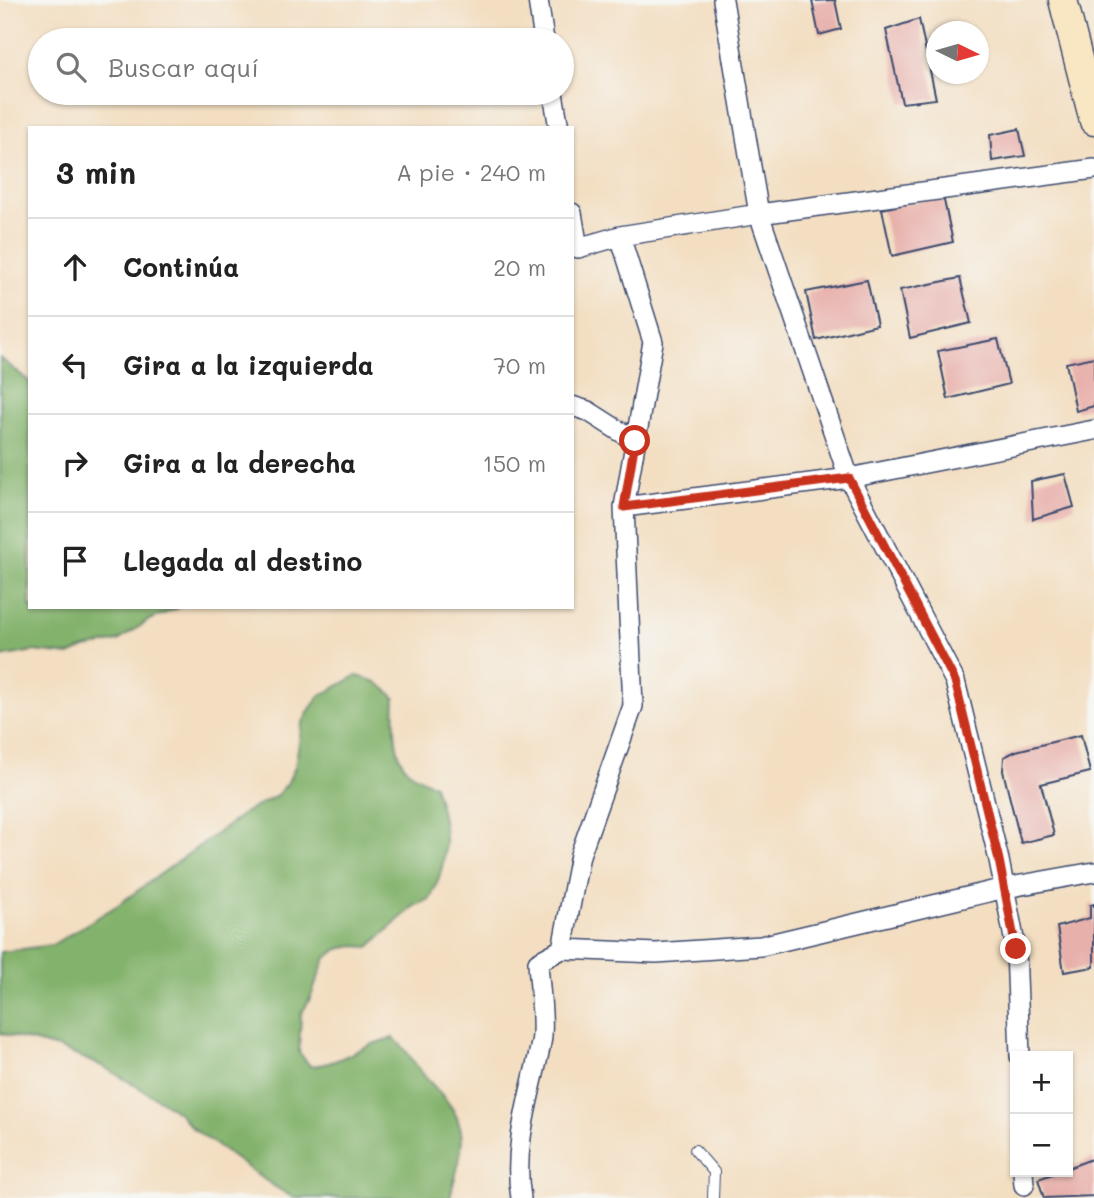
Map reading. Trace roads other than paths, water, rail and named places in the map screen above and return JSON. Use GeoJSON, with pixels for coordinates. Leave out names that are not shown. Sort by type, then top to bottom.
{"type":"FeatureCollection","features":[{"type":"Feature","properties":{"kind":"main road"},"geometry":{"type":"LineString","coordinates":[[1063,0],[1094,121]]}},
{"type":"Feature","properties":{"kind":"street"},"geometry":{"type":"LineString","coordinates":[[538,0],[542,28]]}},
{"type":"Feature","properties":{"kind":"street"},"geometry":{"type":"LineString","coordinates":[[723,0],[759,214],[849,478],[955,681],[1016,949],[1020,1051]]}},
{"type":"Feature","properties":{"kind":"street"},"geometry":{"type":"LineString","coordinates":[[555,105],[559,126]]}},
{"type":"Feature","properties":{"kind":"street"},"geometry":{"type":"LineString","coordinates":[[574,225],[578,248],[620,236],[759,214],[1094,169]]}},
{"type":"Feature","properties":{"kind":"street"},"geometry":{"type":"LineString","coordinates":[[562,949],[580,855],[633,706],[624,507],[653,342],[620,236]]}},
{"type":"Feature","properties":{"kind":"street"},"geometry":{"type":"LineString","coordinates":[[574,407],[587,411],[635,441]]}},
{"type":"Feature","properties":{"kind":"street"},"geometry":{"type":"LineString","coordinates":[[624,507],[849,478],[1094,430]]}},
{"type":"Feature","properties":{"kind":"street"},"geometry":{"type":"LineString","coordinates":[[521,1198],[519,1183],[523,1124],[542,1040],[538,962],[562,949],[656,953],[761,946],[1004,888],[1094,872]]}},
{"type":"Feature","properties":{"kind":"lane"},"geometry":{"type":"LineString","coordinates":[[695,1150],[715,1172],[713,1198]]}}]}
